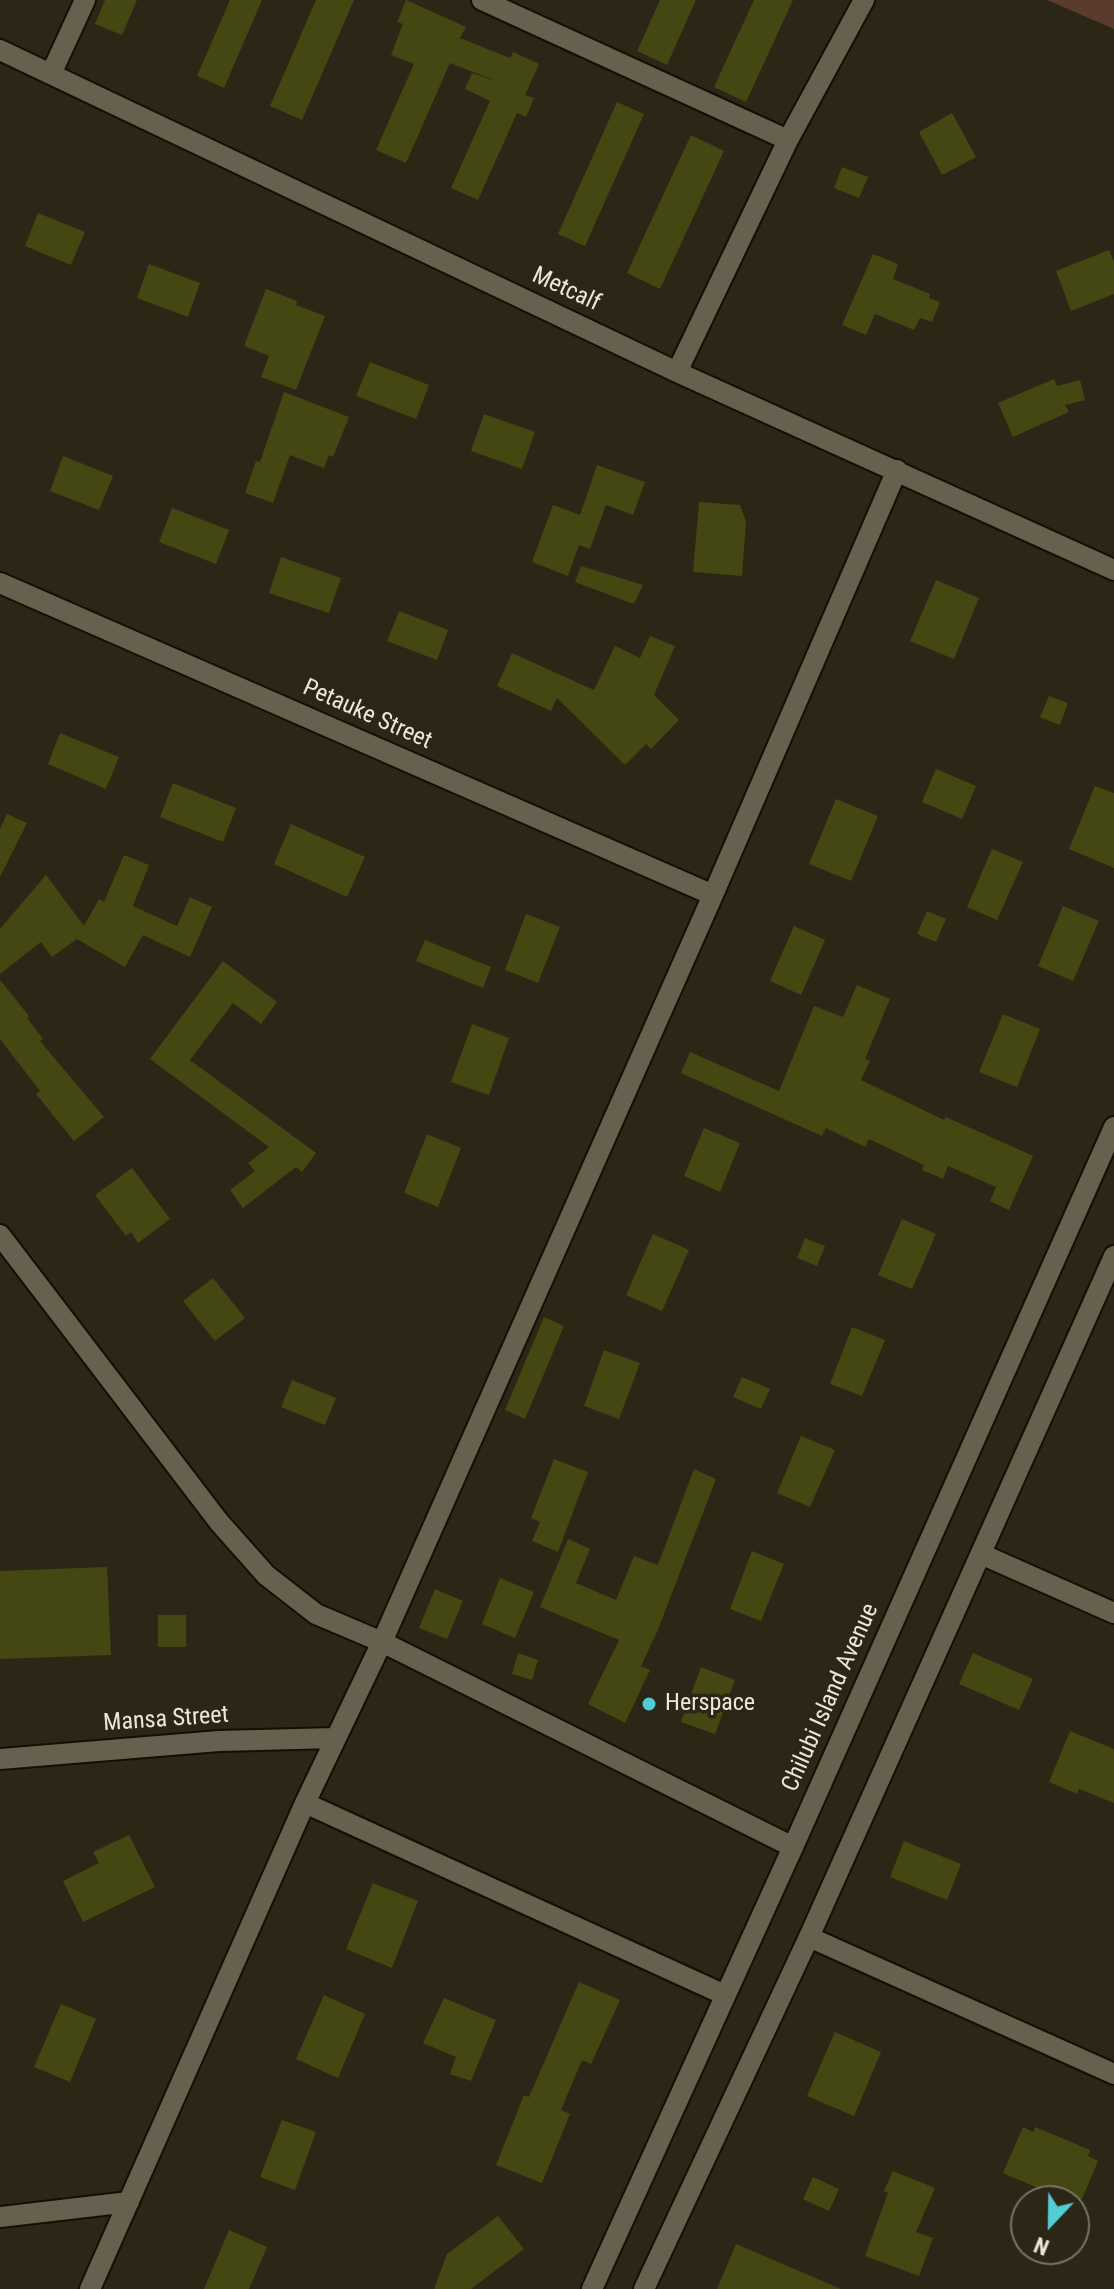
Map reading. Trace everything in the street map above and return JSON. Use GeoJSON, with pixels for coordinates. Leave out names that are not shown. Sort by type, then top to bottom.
{"type":"FeatureCollection","features":[{"type":"Feature","properties":{"kind":"street"},"geometry":{"type":"LineString","coordinates":[[51,74],[85,0]]}},
{"type":"Feature","properties":{"kind":"street"},"geometry":{"type":"LineString","coordinates":[[482,0],[788,140]]}},
{"type":"Feature","properties":{"kind":"street"},"geometry":{"type":"LineString","coordinates":[[677,372],[788,140],[864,0]]}},
{"type":"Feature","properties":{"kind":"street","name":"Metcalf"},"geometry":{"type":"LineString","coordinates":[[0,50],[677,372],[1114,570]]}},
{"type":"Feature","properties":{"kind":"street"},"geometry":{"type":"LineString","coordinates":[[90,2289],[305,1803],[382,1642],[713,895],[897,470]]}},
{"type":"Feature","properties":{"kind":"street","name":"Petauke Street"},"geometry":{"type":"LineString","coordinates":[[0,583],[713,895]]}},
{"type":"Feature","properties":{"kind":"street","name":"Chilubi Island Avenue"},"geometry":{"type":"LineString","coordinates":[[592,2289],[1114,1127]]}},
{"type":"Feature","properties":{"kind":"street"},"geometry":{"type":"LineString","coordinates":[[0,1235],[219,1522],[266,1575],[316,1614],[382,1642],[793,1847]]}},
{"type":"Feature","properties":{"kind":"street"},"geometry":{"type":"LineString","coordinates":[[644,2289],[809,1937],[1114,1256]]}},
{"type":"Feature","properties":{"kind":"street"},"geometry":{"type":"LineString","coordinates":[[981,1554],[1114,1613]]}},
{"type":"Feature","properties":{"kind":"street","name":"Mansa Street"},"geometry":{"type":"LineString","coordinates":[[0,1759],[219,1741],[335,1738]]}},
{"type":"Feature","properties":{"kind":"street"},"geometry":{"type":"LineString","coordinates":[[305,1803],[725,1995]]}},
{"type":"Feature","properties":{"kind":"street"},"geometry":{"type":"LineString","coordinates":[[809,1937],[1114,2074]]}},
{"type":"Feature","properties":{"kind":"street"},"geometry":{"type":"LineString","coordinates":[[0,2217],[129,2202]]}},
{"type":"Feature","properties":{"kind":"shaded area"},"geometry":{"type":"Polygon","coordinates":[[[1047,0],[1114,0],[1114,29],[1047,0]]]}},
{"type":"Feature","properties":{"kind":"building"},"geometry":{"type":"Polygon","coordinates":[[[105,0],[137,0],[122,35],[95,24],[105,0]]]}},
{"type":"Feature","properties":{"kind":"building"},"geometry":{"type":"Polygon","coordinates":[[[230,0],[262,0],[224,88],[197,76],[230,0]]]}},
{"type":"Feature","properties":{"kind":"building"},"geometry":{"type":"Polygon","coordinates":[[[316,0],[354,0],[302,120],[270,106],[316,0]]]}},
{"type":"Feature","properties":{"kind":"building"},"geometry":{"type":"Polygon","coordinates":[[[406,0],[466,27],[460,38],[510,58],[513,52],[539,64],[525,95],[534,98],[526,117],[517,113],[478,200],[451,188],[490,101],[465,89],[472,73],[499,82],[450,63],[406,163],[376,150],[414,64],[391,55],[403,24],[397,22],[406,0]]]}},
{"type":"Feature","properties":{"kind":"building"},"geometry":{"type":"Polygon","coordinates":[[[660,0],[696,0],[667,65],[637,51],[660,0]]]}},
{"type":"Feature","properties":{"kind":"building"},"geometry":{"type":"Polygon","coordinates":[[[754,0],[793,0],[746,102],[714,87],[754,0]]]}},
{"type":"Feature","properties":{"kind":"building"},"geometry":{"type":"Polygon","coordinates":[[[617,102],[644,114],[585,246],[558,234],[617,102]]]}},
{"type":"Feature","properties":{"kind":"building"},"geometry":{"type":"Polygon","coordinates":[[[952,113],[976,157],[942,175],[919,132],[952,113]]]}},
{"type":"Feature","properties":{"kind":"building"},"geometry":{"type":"Polygon","coordinates":[[[691,135],[724,151],[660,289],[627,273],[691,135]]]}},
{"type":"Feature","properties":{"kind":"building"},"geometry":{"type":"Polygon","coordinates":[[[842,167],[868,177],[859,198],[834,188],[842,167]]]}},
{"type":"Feature","properties":{"kind":"building"},"geometry":{"type":"Polygon","coordinates":[[[38,213],[85,232],[71,265],[25,246],[38,213]]]}},
{"type":"Feature","properties":{"kind":"building"},"geometry":{"type":"Polygon","coordinates":[[[1109,250],[1114,262],[1114,294],[1071,311],[1056,271],[1109,250]]]}},
{"type":"Feature","properties":{"kind":"building"},"geometry":{"type":"Polygon","coordinates":[[[873,254],[898,264],[893,279],[930,294],[929,298],[940,302],[932,322],[920,318],[914,330],[875,314],[866,335],[842,325],[873,254]]]}},
{"type":"Feature","properties":{"kind":"building"},"geometry":{"type":"Polygon","coordinates":[[[149,264],[200,283],[188,317],[137,298],[149,264]]]}},
{"type":"Feature","properties":{"kind":"building"},"geometry":{"type":"Polygon","coordinates":[[[266,289],[325,316],[296,390],[261,377],[269,356],[244,346],[266,289]]]}},
{"type":"Feature","properties":{"kind":"building"},"geometry":{"type":"Polygon","coordinates":[[[370,362],[429,385],[416,419],[356,396],[370,362]]]}},
{"type":"Feature","properties":{"kind":"building"},"geometry":{"type":"Polygon","coordinates":[[[1054,379],[1057,386],[1080,380],[1085,400],[1065,405],[1069,412],[1013,437],[998,403],[1054,379]]]}},
{"type":"Feature","properties":{"kind":"building"},"geometry":{"type":"Polygon","coordinates":[[[284,392],[349,417],[333,457],[329,455],[324,468],[290,455],[273,503],[245,493],[256,461],[260,462],[284,392]]]}},
{"type":"Feature","properties":{"kind":"building"},"geometry":{"type":"Polygon","coordinates":[[[484,414],[535,432],[522,469],[471,451],[484,414]]]}},
{"type":"Feature","properties":{"kind":"building"},"geometry":{"type":"Polygon","coordinates":[[[63,456],[113,476],[99,510],[50,491],[63,456]]]}},
{"type":"Feature","properties":{"kind":"building"},"geometry":{"type":"Polygon","coordinates":[[[597,465],[645,482],[633,515],[606,505],[590,549],[579,545],[568,576],[532,562],[553,505],[580,515],[597,465]]]}},
{"type":"Feature","properties":{"kind":"building"},"geometry":{"type":"Polygon","coordinates":[[[699,502],[740,505],[746,522],[742,576],[693,572],[699,502]]]}},
{"type":"Feature","properties":{"kind":"building"},"geometry":{"type":"Polygon","coordinates":[[[172,508],[229,530],[216,564],[159,542],[172,508]]]}},
{"type":"Feature","properties":{"kind":"building"},"geometry":{"type":"Polygon","coordinates":[[[281,557],[341,578],[329,613],[269,593],[281,557]]]}},
{"type":"Feature","properties":{"kind":"building"},"geometry":{"type":"Polygon","coordinates":[[[581,566],[643,585],[634,604],[575,582],[581,566]]]}},
{"type":"Feature","properties":{"kind":"building"},"geometry":{"type":"Polygon","coordinates":[[[936,580],[979,598],[954,659],[910,641],[936,580]]]}},
{"type":"Feature","properties":{"kind":"building"},"geometry":{"type":"Polygon","coordinates":[[[399,611],[448,630],[437,660],[387,641],[399,611]]]}},
{"type":"Feature","properties":{"kind":"building"},"geometry":{"type":"Polygon","coordinates":[[[650,636],[675,646],[654,695],[679,720],[651,749],[646,744],[625,765],[557,698],[551,711],[497,686],[512,653],[594,690],[615,646],[640,658],[650,636]]]}},
{"type":"Feature","properties":{"kind":"building"},"geometry":{"type":"Polygon","coordinates":[[[1049,696],[1068,703],[1060,725],[1040,717],[1049,696]]]}},
{"type":"Feature","properties":{"kind":"building"},"geometry":{"type":"Polygon","coordinates":[[[60,733],[119,757],[106,789],[48,764],[60,733]]]}},
{"type":"Feature","properties":{"kind":"building"},"geometry":{"type":"Polygon","coordinates":[[[936,769],[976,786],[962,819],[922,802],[936,769]]]}},
{"type":"Feature","properties":{"kind":"building"},"geometry":{"type":"Polygon","coordinates":[[[173,783],[236,808],[223,842],[160,817],[173,783]]]}},
{"type":"Feature","properties":{"kind":"building"},"geometry":{"type":"Polygon","coordinates":[[[1095,786],[1114,793],[1114,868],[1069,849],[1095,786]]]}},
{"type":"Feature","properties":{"kind":"building"},"geometry":{"type":"Polygon","coordinates":[[[836,799],[878,816],[851,881],[809,864],[836,799]]]}},
{"type":"Feature","properties":{"kind":"building"},"geometry":{"type":"Polygon","coordinates":[[[7,814],[27,823],[0,877],[0,829],[7,814]]]}},
{"type":"Feature","properties":{"kind":"building"},"geometry":{"type":"Polygon","coordinates":[[[291,824],[365,857],[347,897],[274,864],[291,824]]]}},
{"type":"Feature","properties":{"kind":"building"},"geometry":{"type":"Polygon","coordinates":[[[992,849],[1023,862],[997,920],[967,907],[992,849]]]}},
{"type":"Feature","properties":{"kind":"building"},"geometry":{"type":"Polygon","coordinates":[[[124,855],[149,865],[133,906],[177,926],[190,897],[212,907],[190,957],[143,935],[125,967],[77,939],[52,957],[41,942],[0,974],[0,929],[46,875],[84,926],[99,899],[104,902],[124,855]]]}},
{"type":"Feature","properties":{"kind":"building"},"geometry":{"type":"Polygon","coordinates":[[[1063,906],[1099,921],[1073,981],[1038,966],[1063,906]]]}},
{"type":"Feature","properties":{"kind":"building"},"geometry":{"type":"Polygon","coordinates":[[[927,911],[946,919],[936,942],[917,934],[927,911]]]}},
{"type":"Feature","properties":{"kind":"building"},"geometry":{"type":"Polygon","coordinates":[[[526,914],[560,927],[538,983],[505,970],[526,914]]]}},
{"type":"Feature","properties":{"kind":"building"},"geometry":{"type":"Polygon","coordinates":[[[794,926],[825,940],[801,995],[770,981],[794,926]]]}},
{"type":"Feature","properties":{"kind":"building"},"geometry":{"type":"Polygon","coordinates":[[[425,940],[491,967],[483,988],[416,961],[425,940]]]}},
{"type":"Feature","properties":{"kind":"building"},"geometry":{"type":"Polygon","coordinates":[[[223,961],[277,1002],[261,1024],[233,1003],[190,1060],[316,1153],[302,1172],[296,1167],[243,1208],[230,1190],[255,1171],[248,1163],[269,1147],[150,1059],[223,961]]]}},
{"type":"Feature","properties":{"kind":"building"},"geometry":{"type":"Polygon","coordinates":[[[0,980],[29,1016],[27,1018],[43,1039],[40,1041],[104,1117],[74,1141],[36,1094],[40,1091],[0,1039],[0,980]]]}},
{"type":"Feature","properties":{"kind":"building"},"geometry":{"type":"Polygon","coordinates":[[[857,985],[890,999],[865,1059],[870,1061],[861,1080],[944,1120],[946,1117],[1033,1156],[1009,1210],[990,1201],[996,1187],[948,1166],[943,1179],[922,1170],[924,1165],[869,1139],[865,1147],[826,1128],[822,1136],[681,1073],[690,1052],[779,1091],[814,1006],[843,1017],[857,985]]]}},
{"type":"Feature","properties":{"kind":"building"},"geometry":{"type":"Polygon","coordinates":[[[1003,1014],[1040,1029],[1017,1087],[979,1072],[1003,1014]]]}},
{"type":"Feature","properties":{"kind":"building"},"geometry":{"type":"Polygon","coordinates":[[[472,1024],[509,1038],[489,1095],[451,1082],[472,1024]]]}},
{"type":"Feature","properties":{"kind":"building"},"geometry":{"type":"Polygon","coordinates":[[[704,1128],[740,1143],[720,1192],[684,1176],[704,1128]]]}},
{"type":"Feature","properties":{"kind":"building"},"geometry":{"type":"Polygon","coordinates":[[[427,1134],[461,1148],[438,1207],[404,1193],[427,1134]]]}},
{"type":"Feature","properties":{"kind":"building"},"geometry":{"type":"Polygon","coordinates":[[[132,1168],[170,1219],[138,1243],[131,1232],[126,1236],[95,1195],[132,1168]]]}},
{"type":"Feature","properties":{"kind":"building"},"geometry":{"type":"Polygon","coordinates":[[[902,1219],[936,1234],[912,1289],[878,1275],[902,1219]]]}},
{"type":"Feature","properties":{"kind":"building"},"geometry":{"type":"Polygon","coordinates":[[[653,1234],[689,1250],[662,1311],[626,1295],[653,1234]]]}},
{"type":"Feature","properties":{"kind":"building"},"geometry":{"type":"Polygon","coordinates":[[[805,1238],[825,1246],[817,1266],[797,1258],[805,1238]]]}},
{"type":"Feature","properties":{"kind":"building"},"geometry":{"type":"Polygon","coordinates":[[[213,1278],[245,1318],[215,1341],[183,1301],[213,1278]]]}},
{"type":"Feature","properties":{"kind":"building"},"geometry":{"type":"Polygon","coordinates":[[[544,1317],[564,1326],[525,1419],[505,1410],[544,1317]]]}},
{"type":"Feature","properties":{"kind":"building"},"geometry":{"type":"Polygon","coordinates":[[[852,1327],[885,1340],[862,1396],[830,1384],[852,1327]]]}},
{"type":"Feature","properties":{"kind":"building"},"geometry":{"type":"Polygon","coordinates":[[[604,1350],[640,1363],[619,1419],[584,1406],[604,1350]]]}},
{"type":"Feature","properties":{"kind":"building"},"geometry":{"type":"Polygon","coordinates":[[[742,1377],[770,1389],[761,1409],[733,1397],[742,1377]]]}},
{"type":"Feature","properties":{"kind":"building"},"geometry":{"type":"Polygon","coordinates":[[[292,1380],[336,1398],[325,1425],[281,1407],[292,1380]]]}},
{"type":"Feature","properties":{"kind":"building"},"geometry":{"type":"Polygon","coordinates":[[[801,1436],[835,1450],[810,1507],[777,1493],[801,1436]]]}},
{"type":"Feature","properties":{"kind":"building"},"geometry":{"type":"Polygon","coordinates":[[[554,1459],[588,1472],[558,1552],[532,1541],[540,1522],[531,1518],[554,1459]]]}},
{"type":"Feature","properties":{"kind":"building"},"geometry":{"type":"Polygon","coordinates":[[[694,1469],[716,1479],[641,1666],[650,1670],[625,1723],[588,1704],[619,1640],[540,1607],[568,1539],[590,1549],[576,1583],[616,1600],[634,1556],[658,1565],[694,1469]]]}},
{"type":"Feature","properties":{"kind":"building"},"geometry":{"type":"Polygon","coordinates":[[[752,1551],[784,1564],[761,1621],[730,1609],[752,1551]]]}},
{"type":"Feature","properties":{"kind":"building"},"geometry":{"type":"Polygon","coordinates":[[[107,1567],[111,1655],[0,1659],[0,1571],[107,1567]]]}},
{"type":"Feature","properties":{"kind":"building"},"geometry":{"type":"Polygon","coordinates":[[[500,1578],[534,1592],[515,1638],[482,1624],[500,1578]]]}},
{"type":"Feature","properties":{"kind":"building"},"geometry":{"type":"Polygon","coordinates":[[[435,1589],[463,1601],[447,1639],[419,1628],[435,1589]]]}},
{"type":"Feature","properties":{"kind":"building"},"geometry":{"type":"Polygon","coordinates":[[[158,1615],[186,1615],[186,1647],[158,1647],[158,1615]]]}},
{"type":"Feature","properties":{"kind":"building"},"geometry":{"type":"Polygon","coordinates":[[[518,1653],[538,1660],[532,1680],[512,1674],[518,1653]]]}},
{"type":"Feature","properties":{"kind":"building"},"geometry":{"type":"Polygon","coordinates":[[[973,1653],[1033,1679],[1019,1710],[959,1684],[973,1653]]]}},
{"type":"Feature","properties":{"kind":"building"},"geometry":{"type":"Polygon","coordinates":[[[701,1667],[735,1680],[715,1734],[681,1722],[701,1667]]]}},
{"type":"Feature","properties":{"kind":"building"},"geometry":{"type":"Polygon","coordinates":[[[1070,1731],[1114,1749],[1114,1803],[1079,1789],[1077,1794],[1049,1782],[1070,1731]]]}},
{"type":"Feature","properties":{"kind":"building"},"geometry":{"type":"Polygon","coordinates":[[[129,1835],[155,1887],[83,1922],[63,1881],[99,1863],[93,1852],[129,1835]]]}},
{"type":"Feature","properties":{"kind":"building"},"geometry":{"type":"Polygon","coordinates":[[[904,1841],[961,1864],[947,1900],[890,1877],[904,1841]]]}},
{"type":"Feature","properties":{"kind":"building"},"geometry":{"type":"Polygon","coordinates":[[[373,1883],[418,1901],[392,1968],[346,1949],[373,1883]]]}},
{"type":"Feature","properties":{"kind":"building"},"geometry":{"type":"Polygon","coordinates":[[[579,1982],[620,2000],[591,2064],[582,2060],[561,2110],[570,2114],[542,2183],[496,2165],[524,2095],[529,2097],[579,1982]]]}},
{"type":"Feature","properties":{"kind":"building"},"geometry":{"type":"Polygon","coordinates":[[[324,1995],[365,2014],[338,2078],[296,2059],[324,1995]]]}},
{"type":"Feature","properties":{"kind":"building"},"geometry":{"type":"Polygon","coordinates":[[[444,1998],[496,2020],[471,2081],[450,2074],[456,2057],[423,2043],[444,1998]]]}},
{"type":"Feature","properties":{"kind":"building"},"geometry":{"type":"Polygon","coordinates":[[[61,2004],[96,2019],[70,2082],[34,2067],[61,2004]]]}},
{"type":"Feature","properties":{"kind":"building"},"geometry":{"type":"Polygon","coordinates":[[[835,2032],[881,2052],[854,2116],[807,2096],[835,2032]]]}},
{"type":"Feature","properties":{"kind":"building"},"geometry":{"type":"Polygon","coordinates":[[[282,2120],[316,2132],[295,2190],[260,2177],[282,2120]]]}},
{"type":"Feature","properties":{"kind":"building"},"geometry":{"type":"Polygon","coordinates":[[[1023,2127],[1033,2132],[1035,2127],[1090,2150],[1088,2156],[1098,2161],[1088,2185],[1031,2185],[1003,2173],[1023,2127]]]}},
{"type":"Feature","properties":{"kind":"building"},"geometry":{"type":"Polygon","coordinates":[[[893,2171],[935,2188],[916,2232],[933,2238],[919,2276],[865,2256],[893,2171]]]}},
{"type":"Feature","properties":{"kind":"building"},"geometry":{"type":"Polygon","coordinates":[[[813,2177],[839,2189],[829,2211],[803,2199],[813,2177]]]}},
{"type":"Feature","properties":{"kind":"building"},"geometry":{"type":"Polygon","coordinates":[[[498,2216],[524,2249],[471,2289],[434,2289],[447,2254],[498,2216]]]}},
{"type":"Feature","properties":{"kind":"building"},"geometry":{"type":"Polygon","coordinates":[[[229,2230],[267,2247],[249,2289],[204,2289],[229,2230]]]}},
{"type":"Feature","properties":{"kind":"building"},"geometry":{"type":"Polygon","coordinates":[[[736,2244],[841,2289],[717,2289],[736,2244]]]}},
{"type":"Feature","properties":{"kind":"place","name":"Herspace"},"geometry":{"type":"Point","coordinates":[649,1704]}}]}
